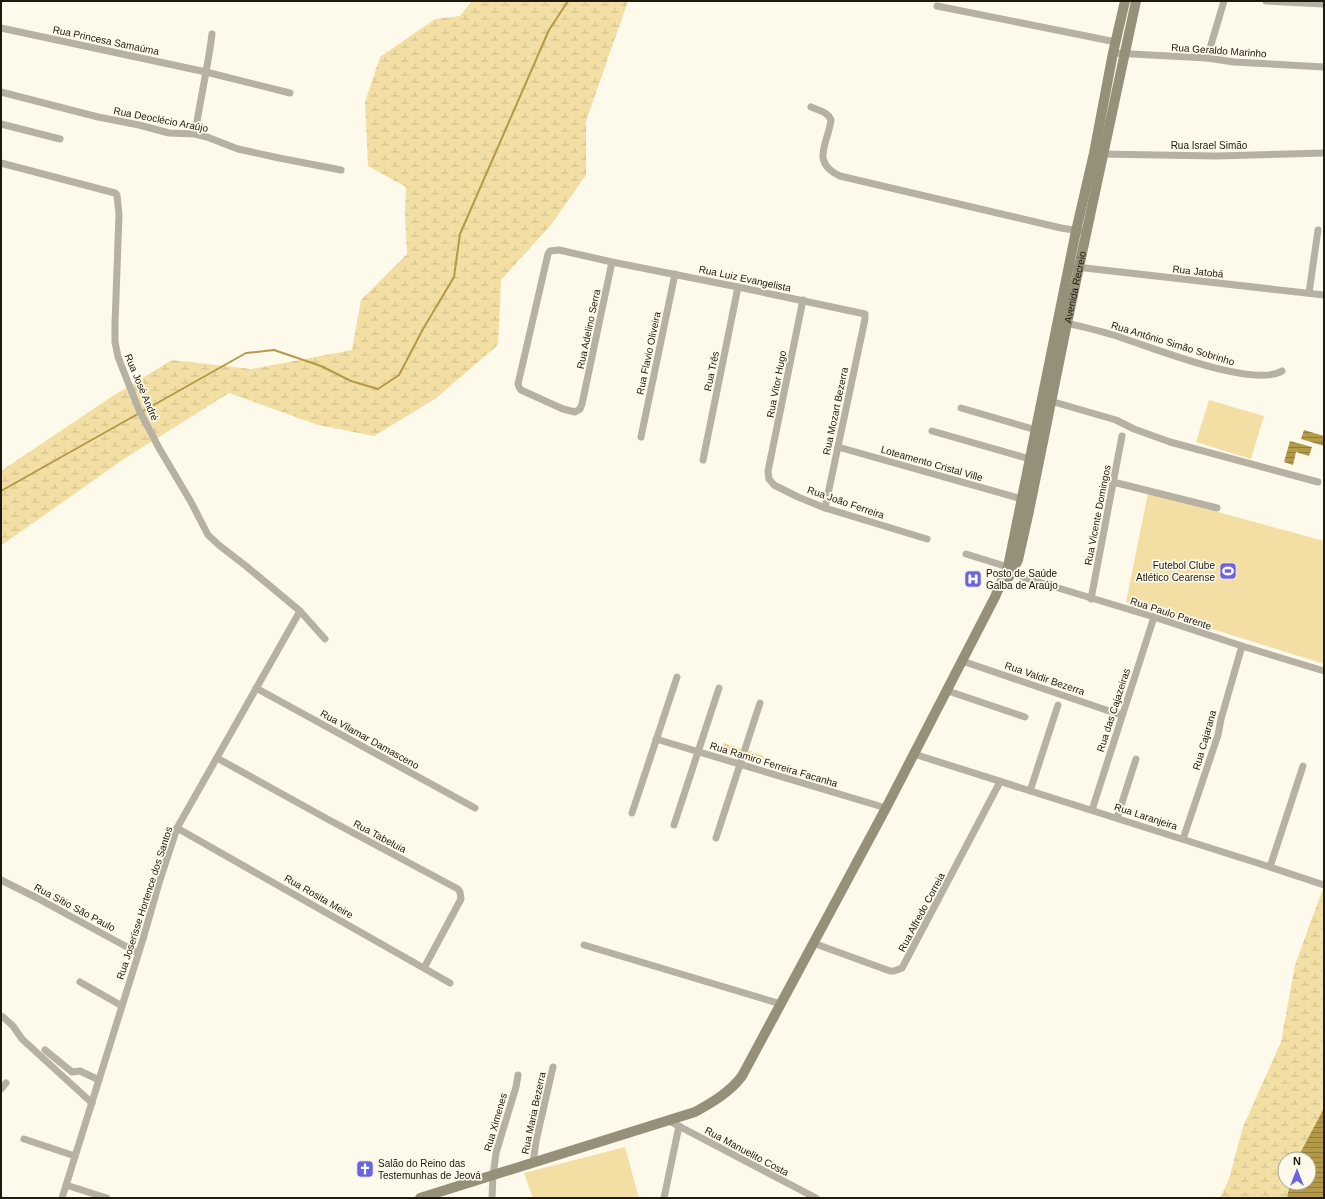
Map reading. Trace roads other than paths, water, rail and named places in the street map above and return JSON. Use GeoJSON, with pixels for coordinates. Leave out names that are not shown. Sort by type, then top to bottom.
{"type":"FeatureCollection","features":[{"type":"Feature","properties":{"kind":"main road","name":"Avenida Recreio"},"geometry":{"type":"LineString","coordinates":[[1118,53],[1116,42],[1125,1]]}},
{"type":"Feature","properties":{"kind":"main road","name":"Avenida Recreio"},"geometry":{"type":"LineString","coordinates":[[1010,570],[1018,560],[1029,511],[1047,400],[1062,322],[1118,53],[1136,1]]}},
{"type":"Feature","properties":{"kind":"main road","name":"Avenida Recreio"},"geometry":{"type":"LineString","coordinates":[[1010,570],[1036,430],[1047,400]]}},
{"type":"Feature","properties":{"kind":"main road"},"geometry":{"type":"LineString","coordinates":[[420,1198],[669,1121],[702,1108],[722,1096],[734,1085],[742,1076],[886,808],[1010,570]]}},
{"type":"Feature","properties":{"kind":"street"},"geometry":{"type":"LineString","coordinates":[[1207,58],[1224,1]]}},
{"type":"Feature","properties":{"kind":"street"},"geometry":{"type":"LineString","coordinates":[[1266,1],[1324,4]]}},
{"type":"Feature","properties":{"kind":"street"},"geometry":{"type":"LineString","coordinates":[[937,6],[1116,42]]}},
{"type":"Feature","properties":{"kind":"street","name":"Rua Princesa Samaúma"},"geometry":{"type":"LineString","coordinates":[[1,28],[206,72],[290,93]]}},
{"type":"Feature","properties":{"kind":"street"},"geometry":{"type":"LineString","coordinates":[[195,134],[212,34]]}},
{"type":"Feature","properties":{"kind":"street","name":"Rua Geraldo Marinho"},"geometry":{"type":"LineString","coordinates":[[1118,53],[1324,67]]}},
{"type":"Feature","properties":{"kind":"street","name":"Rua Deoclécio Araújo"},"geometry":{"type":"LineString","coordinates":[[1,92],[98,117],[170,133],[195,134],[238,149],[341,170]]}},
{"type":"Feature","properties":{"kind":"street"},"geometry":{"type":"LineString","coordinates":[[811,107],[827,114],[831,120],[823,156],[826,167],[831,172],[840,176],[1081,231]]}},
{"type":"Feature","properties":{"kind":"street"},"geometry":{"type":"LineString","coordinates":[[1,124],[60,139]]}},
{"type":"Feature","properties":{"kind":"street","name":"Rua Israel Simão"},"geometry":{"type":"LineString","coordinates":[[1098,154],[1216,156],[1324,153]]}},
{"type":"Feature","properties":{"kind":"street","name":"Rua José André"},"geometry":{"type":"LineString","coordinates":[[1,164],[115,193],[117,195],[119,214],[115,342],[120,362],[137,404],[208,535],[300,611],[325,639]]}},
{"type":"Feature","properties":{"kind":"street"},"geometry":{"type":"LineString","coordinates":[[1309,293],[1318,230]]}},
{"type":"Feature","properties":{"kind":"street","name":"Rua Luiz Evangelista"},"geometry":{"type":"LineString","coordinates":[[582,404],[580,409],[575,412],[563,409],[529,395],[518,387],[548,254],[550,252],[560,250],[614,263],[803,300],[864,313],[866,319]]}},
{"type":"Feature","properties":{"kind":"street","name":"Rua Adelino Serra"},"geometry":{"type":"LineString","coordinates":[[582,404],[614,263]]}},
{"type":"Feature","properties":{"kind":"street","name":"Rua Jatobá"},"geometry":{"type":"LineString","coordinates":[[1074,267],[1324,295]]}},
{"type":"Feature","properties":{"kind":"street","name":"Rua Flavio Oliveira"},"geometry":{"type":"LineString","coordinates":[[641,437],[675,274]]}},
{"type":"Feature","properties":{"kind":"street","name":"Rua Três"},"geometry":{"type":"LineString","coordinates":[[702,460],[738,287]]}},
{"type":"Feature","properties":{"kind":"street","name":"Rua Vitor Hugo"},"geometry":{"type":"LineString","coordinates":[[768,471],[803,300]]}},
{"type":"Feature","properties":{"kind":"street","name":"Rua Mozart Bezerra"},"geometry":{"type":"LineString","coordinates":[[825,508],[866,319]]}},
{"type":"Feature","properties":{"kind":"street","name":"Rua Antônio Simão Sobrinho"},"geometry":{"type":"LineString","coordinates":[[1062,322],[1114,335],[1189,360],[1229,371],[1263,376],[1282,371]]}},
{"type":"Feature","properties":{"kind":"street"},"geometry":{"type":"LineString","coordinates":[[1047,400],[1116,420],[1134,429],[1170,442],[1318,482]]}},
{"type":"Feature","properties":{"kind":"street"},"geometry":{"type":"LineString","coordinates":[[961,408],[1036,430]]}},
{"type":"Feature","properties":{"kind":"street"},"geometry":{"type":"LineString","coordinates":[[932,431],[1030,460]]}},
{"type":"Feature","properties":{"kind":"street","name":"Rua Vicente Domingos"},"geometry":{"type":"LineString","coordinates":[[1091,599],[1122,436]]}},
{"type":"Feature","properties":{"kind":"street","name":"Loteamento Cristal Ville"},"geometry":{"type":"LineString","coordinates":[[838,447],[1022,499]]}},
{"type":"Feature","properties":{"kind":"street","name":"Rua João Ferreira"},"geometry":{"type":"LineString","coordinates":[[768,471],[769,478],[774,485],[798,497],[825,508],[927,539]]}},
{"type":"Feature","properties":{"kind":"street"},"geometry":{"type":"LineString","coordinates":[[1113,482],[1217,508]]}},
{"type":"Feature","properties":{"kind":"street"},"geometry":{"type":"LineString","coordinates":[[966,554],[1010,570]]}},
{"type":"Feature","properties":{"kind":"street","name":"Rua Paulo Parente"},"geometry":{"type":"LineString","coordinates":[[1010,570],[1022,577],[1091,599],[1324,670]]}},
{"type":"Feature","properties":{"kind":"street","name":"Rua Joserísse Hortence dos Santos"},"geometry":{"type":"LineString","coordinates":[[62,1198],[177,828],[300,611]]}},
{"type":"Feature","properties":{"kind":"street","name":"Rua das Cajazeiras"},"geometry":{"type":"LineString","coordinates":[[1092,810],[1154,617]]}},
{"type":"Feature","properties":{"kind":"street","name":"Rua Cajarana"},"geometry":{"type":"LineString","coordinates":[[1183,839],[1218,735],[1221,718],[1242,646]]}},
{"type":"Feature","properties":{"kind":"street","name":"Rua Valdir Bezerra"},"geometry":{"type":"LineString","coordinates":[[962,661],[1122,715]]}},
{"type":"Feature","properties":{"kind":"street"},"geometry":{"type":"LineString","coordinates":[[632,813],[677,676]]}},
{"type":"Feature","properties":{"kind":"street","name":"Rua Vilamar Damasceno"},"geometry":{"type":"LineString","coordinates":[[256,688],[475,808]]}},
{"type":"Feature","properties":{"kind":"street"},"geometry":{"type":"LineString","coordinates":[[674,825],[719,688]]}},
{"type":"Feature","properties":{"kind":"street"},"geometry":{"type":"LineString","coordinates":[[948,691],[1025,717]]}},
{"type":"Feature","properties":{"kind":"street"},"geometry":{"type":"LineString","coordinates":[[716,838],[760,703]]}},
{"type":"Feature","properties":{"kind":"street"},"geometry":{"type":"LineString","coordinates":[[1030,791],[1058,706]]}},
{"type":"Feature","properties":{"kind":"street","name":"Rua Ramiro Ferreira Facanha"},"geometry":{"type":"LineString","coordinates":[[656,739],[886,808]]}},
{"type":"Feature","properties":{"kind":"street","name":"Rua Laranjeira"},"geometry":{"type":"LineString","coordinates":[[914,754],[1324,885]]}},
{"type":"Feature","properties":{"kind":"street","name":"Rua Tabeluia"},"geometry":{"type":"LineString","coordinates":[[216,758],[458,889],[461,899],[424,968]]}},
{"type":"Feature","properties":{"kind":"street"},"geometry":{"type":"LineString","coordinates":[[1117,818],[1136,759]]}},
{"type":"Feature","properties":{"kind":"street"},"geometry":{"type":"LineString","coordinates":[[1270,867],[1303,766]]}},
{"type":"Feature","properties":{"kind":"street","name":"Rua Alfredo Correia"},"geometry":{"type":"LineString","coordinates":[[813,943],[890,972],[894,972],[902,968],[1000,782]]}},
{"type":"Feature","properties":{"kind":"street","name":"Rua Rosita Meire"},"geometry":{"type":"LineString","coordinates":[[177,828],[450,983]]}},
{"type":"Feature","properties":{"kind":"street","name":"Rua Sítio São Paulo"},"geometry":{"type":"LineString","coordinates":[[1,880],[138,952]]}},
{"type":"Feature","properties":{"kind":"street"},"geometry":{"type":"LineString","coordinates":[[584,945],[780,1004]]}},
{"type":"Feature","properties":{"kind":"street"},"geometry":{"type":"LineString","coordinates":[[80,982],[122,1006]]}},
{"type":"Feature","properties":{"kind":"street"},"geometry":{"type":"LineString","coordinates":[[3,1017],[13,1026],[22,1039],[92,1103]]}},
{"type":"Feature","properties":{"kind":"street"},"geometry":{"type":"LineString","coordinates":[[45,1050],[72,1072],[80,1071],[99,1080]]}},
{"type":"Feature","properties":{"kind":"street","name":"Rua Maria Bezerra"},"geometry":{"type":"LineString","coordinates":[[533,1163],[553,1067]]}},
{"type":"Feature","properties":{"kind":"street","name":"Rua Ximenes"},"geometry":{"type":"LineString","coordinates":[[492,1198],[496,1153],[516,1087],[518,1075]]}},
{"type":"Feature","properties":{"kind":"street"},"geometry":{"type":"LineString","coordinates":[[1,1089],[6,1083]]}},
{"type":"Feature","properties":{"kind":"street","name":"Rua Manuelito Costa"},"geometry":{"type":"LineString","coordinates":[[669,1121],[816,1198]]}},
{"type":"Feature","properties":{"kind":"street"},"geometry":{"type":"LineString","coordinates":[[664,1198],[680,1126]]}},
{"type":"Feature","properties":{"kind":"street"},"geometry":{"type":"LineString","coordinates":[[24,1139],[75,1156]]}},
{"type":"Feature","properties":{"kind":"street"},"geometry":{"type":"LineString","coordinates":[[66,1185],[107,1198]]}},
{"type":"Feature","properties":{"kind":"waterway"},"geometry":{"type":"LineString","coordinates":[[1,491],[246,353],[274,350],[321,366],[351,381],[378,389],[399,375],[423,329],[454,277],[460,234],[549,30],[568,1]]}},
{"type":"Feature","properties":{"kind":"place","name":"Futebol Clube Atlético Cearense"},"geometry":{"type":"Point","coordinates":[1228,571]}},
{"type":"Feature","properties":{"kind":"place","name":"Posto de Saúde Galba de Araújo"},"geometry":{"type":"Point","coordinates":[973,579]}},
{"type":"Feature","properties":{"kind":"place","name":"Salão do Reino das Testemunhas de Jeová"},"geometry":{"type":"Point","coordinates":[365,1169]}}]}
